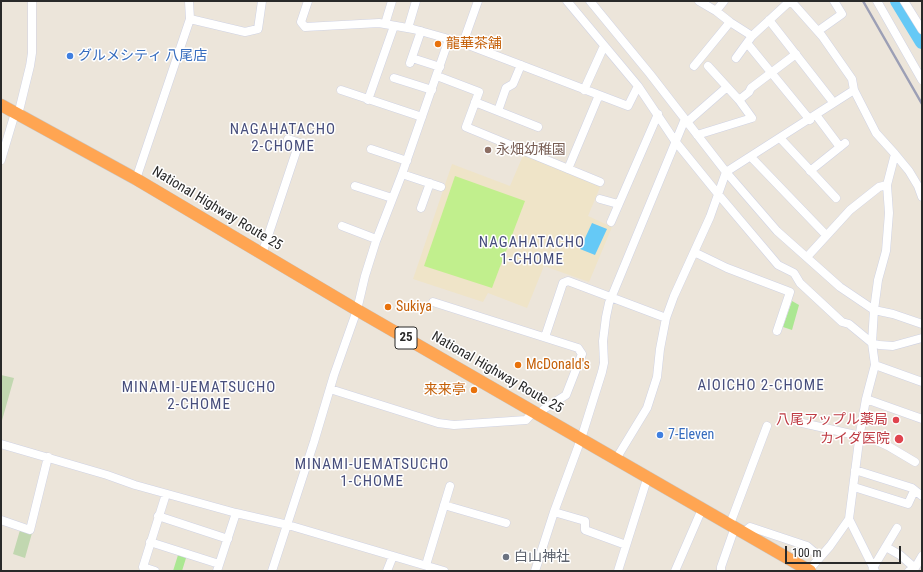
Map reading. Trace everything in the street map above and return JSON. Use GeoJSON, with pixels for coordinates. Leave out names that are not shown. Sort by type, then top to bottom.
{"type":"FeatureCollection","features":[{"type":"Feature","properties":{"kind":"highway","name":"National Highway Route 25"},"geometry":{"type":"LineString","coordinates":[[1,105],[136,179],[357,310],[648,476],[809,571]]}},
{"type":"Feature","properties":{"kind":"street"},"geometry":{"type":"LineString","coordinates":[[1,160],[17,114],[30,66],[32,53],[32,1]]}},
{"type":"Feature","properties":{"kind":"street"},"geometry":{"type":"LineString","coordinates":[[136,179],[190,19],[189,1]]}},
{"type":"Feature","properties":{"kind":"street"},"geometry":{"type":"LineString","coordinates":[[190,19],[245,32],[258,29],[262,1]]}},
{"type":"Feature","properties":{"kind":"street"},"geometry":{"type":"LineString","coordinates":[[308,1],[301,22],[305,27],[358,23],[408,28],[464,43],[628,106],[638,86]]}},
{"type":"Feature","properties":{"kind":"street"},"geometry":{"type":"LineString","coordinates":[[368,100],[389,25],[392,1]]}},
{"type":"Feature","properties":{"kind":"street"},"geometry":{"type":"LineString","coordinates":[[408,28],[416,1]]}},
{"type":"Feature","properties":{"kind":"street"},"geometry":{"type":"LineString","coordinates":[[464,43],[478,1]]}},
{"type":"Feature","properties":{"kind":"street"},"geometry":{"type":"LineString","coordinates":[[567,1],[638,86],[675,141],[778,266],[794,273],[800,283],[842,322],[849,324],[872,343],[893,346],[922,338]]}},
{"type":"Feature","properties":{"kind":"street"},"geometry":{"type":"LineString","coordinates":[[590,1],[650,74],[726,172],[777,231],[840,287],[874,310],[920,321]]}},
{"type":"Feature","properties":{"kind":"street"},"geometry":{"type":"LineString","coordinates":[[699,1],[716,10],[750,39],[771,72],[813,117],[843,145],[810,171]]}},
{"type":"Feature","properties":{"kind":"street"},"geometry":{"type":"LineString","coordinates":[[716,10],[724,1]]}},
{"type":"Feature","properties":{"kind":"street"},"geometry":{"type":"LineString","coordinates":[[736,58],[750,39],[790,1],[818,31],[852,79],[854,90],[876,133],[909,171],[918,186],[922,197]]}},
{"type":"Feature","properties":{"kind":"street"},"geometry":{"type":"LineString","coordinates":[[818,31],[842,14],[834,1]]}},
{"type":"Feature","properties":{"kind":"street"},"geometry":{"type":"LineString","coordinates":[[877,1],[922,80]]}},
{"type":"Feature","properties":{"kind":"street"},"geometry":{"type":"LineString","coordinates":[[904,1],[922,30]]}},
{"type":"Feature","properties":{"kind":"street"},"geometry":{"type":"LineString","coordinates":[[769,20],[833,102]]}},
{"type":"Feature","properties":{"kind":"street"},"geometry":{"type":"LineString","coordinates":[[694,66],[730,22]]}},
{"type":"Feature","properties":{"kind":"street"},"geometry":{"type":"LineString","coordinates":[[420,32],[411,61],[440,67]]}},
{"type":"Feature","properties":{"kind":"street"},"geometry":{"type":"LineString","coordinates":[[272,571],[288,525],[330,389],[357,310],[376,239],[407,161],[449,39]]}},
{"type":"Feature","properties":{"kind":"street"},"geometry":{"type":"LineString","coordinates":[[584,90],[604,46]]}},
{"type":"Feature","properties":{"kind":"street"},"geometry":{"type":"LineString","coordinates":[[738,100],[771,72],[796,54]]}},
{"type":"Feature","properties":{"kind":"street"},"geometry":{"type":"LineString","coordinates":[[498,111],[506,88],[513,84],[521,65]]}},
{"type":"Feature","properties":{"kind":"street"},"geometry":{"type":"LineString","coordinates":[[697,135],[752,118],[708,66]]}},
{"type":"Feature","properties":{"kind":"street"},"geometry":{"type":"LineString","coordinates":[[437,76],[479,92],[466,127],[600,182]]}},
{"type":"Feature","properties":{"kind":"street"},"geometry":{"type":"LineString","coordinates":[[394,78],[432,90]]}},
{"type":"Feature","properties":{"kind":"street"},"geometry":{"type":"LineString","coordinates":[[535,571],[554,512],[581,439],[602,372],[604,362],[603,341],[606,317],[612,297],[675,141],[686,120],[727,87]]}},
{"type":"Feature","properties":{"kind":"street"},"geometry":{"type":"LineString","coordinates":[[341,90],[422,117]]}},
{"type":"Feature","properties":{"kind":"street"},"geometry":{"type":"LineString","coordinates":[[616,459],[647,408],[656,377],[666,318],[674,296],[710,217],[726,172],[813,117],[833,102],[854,90]]}},
{"type":"Feature","properties":{"kind":"street"},"geometry":{"type":"LineString","coordinates":[[568,168],[599,95]]}},
{"type":"Feature","properties":{"kind":"street"},"geometry":{"type":"LineString","coordinates":[[475,102],[538,127]]}},
{"type":"Feature","properties":{"kind":"street"},"geometry":{"type":"LineString","coordinates":[[611,222],[658,114]]}},
{"type":"Feature","properties":{"kind":"street"},"geometry":{"type":"LineString","coordinates":[[780,138],[836,198]]}},
{"type":"Feature","properties":{"kind":"street"},"geometry":{"type":"LineString","coordinates":[[288,139],[309,146]]}},
{"type":"Feature","properties":{"kind":"street"},"geometry":{"type":"LineString","coordinates":[[262,254],[299,143]]}},
{"type":"Feature","properties":{"kind":"street"},"geometry":{"type":"LineString","coordinates":[[371,149],[407,161]]}},
{"type":"Feature","properties":{"kind":"street"},"geometry":{"type":"LineString","coordinates":[[809,571],[830,546],[848,519],[866,399],[875,365],[872,343],[874,310],[878,280],[886,251],[889,213],[887,185],[895,154]]}},
{"type":"Feature","properties":{"kind":"street"},"geometry":{"type":"LineString","coordinates":[[750,157],[826,235]]}},
{"type":"Feature","properties":{"kind":"street"},"geometry":{"type":"LineString","coordinates":[[402,174],[441,187]]}},
{"type":"Feature","properties":{"kind":"street"},"geometry":{"type":"LineString","coordinates":[[422,208],[430,183]]}},
{"type":"Feature","properties":{"kind":"street"},"geometry":{"type":"LineString","coordinates":[[807,257],[850,210],[879,187],[887,185]]}},
{"type":"Feature","properties":{"kind":"street"},"geometry":{"type":"LineString","coordinates":[[355,186],[392,198]]}},
{"type":"Feature","properties":{"kind":"street"},"geometry":{"type":"LineString","coordinates":[[600,199],[618,204]]}},
{"type":"Feature","properties":{"kind":"street"},"geometry":{"type":"LineString","coordinates":[[342,226],[376,239]]}},
{"type":"Feature","properties":{"kind":"street"},"geometry":{"type":"LineString","coordinates":[[694,252],[727,268],[790,292]]}},
{"type":"Feature","properties":{"kind":"street"},"geometry":{"type":"LineString","coordinates":[[777,331],[790,292],[798,280]]}},
{"type":"Feature","properties":{"kind":"street"},"geometry":{"type":"LineString","coordinates":[[545,337],[563,283],[568,281],[666,318]]}},
{"type":"Feature","properties":{"kind":"street"},"geometry":{"type":"LineString","coordinates":[[330,389],[438,423],[454,425],[526,420],[536,412],[544,409],[566,395],[582,354],[578,348],[433,302]]}},
{"type":"Feature","properties":{"kind":"street"},"geometry":{"type":"LineString","coordinates":[[875,365],[922,382]]}},
{"type":"Feature","properties":{"kind":"street"},"geometry":{"type":"LineString","coordinates":[[866,399],[922,419]]}},
{"type":"Feature","properties":{"kind":"street"},"geometry":{"type":"LineString","coordinates":[[798,422],[860,434],[888,446],[915,462]]}},
{"type":"Feature","properties":{"kind":"street"},"geometry":{"type":"LineString","coordinates":[[721,571],[721,567],[737,528],[767,426]]}},
{"type":"Feature","properties":{"kind":"street"},"geometry":{"type":"LineString","coordinates":[[1,444],[166,494],[288,525],[393,556],[421,567],[444,571]]}},
{"type":"Feature","properties":{"kind":"street"},"geometry":{"type":"LineString","coordinates":[[1,520],[30,530],[48,457]]}},
{"type":"Feature","properties":{"kind":"street"},"geometry":{"type":"LineString","coordinates":[[855,470],[912,488],[922,496]]}},
{"type":"Feature","properties":{"kind":"street"},"geometry":{"type":"LineString","coordinates":[[618,571],[648,476]]}},
{"type":"Feature","properties":{"kind":"street"},"geometry":{"type":"LineString","coordinates":[[421,567],[450,486]]}},
{"type":"Feature","properties":{"kind":"street"},"geometry":{"type":"LineString","coordinates":[[854,487],[908,504],[914,491]]}},
{"type":"Feature","properties":{"kind":"street"},"geometry":{"type":"LineString","coordinates":[[155,571],[144,569],[143,567],[166,494]]}},
{"type":"Feature","properties":{"kind":"street"},"geometry":{"type":"LineString","coordinates":[[444,505],[506,523]]}},
{"type":"Feature","properties":{"kind":"street"},"geometry":{"type":"LineString","coordinates":[[675,571],[702,509]]}},
{"type":"Feature","properties":{"kind":"street"},"geometry":{"type":"LineString","coordinates":[[554,512],[585,521],[585,530],[626,545]]}},
{"type":"Feature","properties":{"kind":"street"},"geometry":{"type":"LineString","coordinates":[[150,542],[218,568],[236,513]]}},
{"type":"Feature","properties":{"kind":"street"},"geometry":{"type":"LineString","coordinates":[[158,516],[228,539]]}},
{"type":"Feature","properties":{"kind":"street"},"geometry":{"type":"LineString","coordinates":[[848,519],[874,569]]}},
{"type":"Feature","properties":{"kind":"street"},"geometry":{"type":"LineString","coordinates":[[737,528],[750,527],[807,546],[820,557]]}},
{"type":"Feature","properties":{"kind":"street"},"geometry":{"type":"LineString","coordinates":[[874,569],[898,528]]}},
{"type":"Feature","properties":{"kind":"street"},"geometry":{"type":"LineString","coordinates":[[886,547],[900,555],[912,569],[922,556]]}},
{"type":"Feature","properties":{"kind":"street"},"geometry":{"type":"LineString","coordinates":[[388,571],[393,556]]}},
{"type":"Feature","properties":{"kind":"shaded area"},"geometry":{"type":"Polygon","coordinates":[[[524,153],[601,185],[588,216],[612,227],[589,282],[544,266],[527,308],[488,293],[483,302],[413,279],[452,164],[510,186],[524,153]]]}},
{"type":"Feature","properties":{"kind":"green space"},"geometry":{"type":"Polygon","coordinates":[[[455,176],[525,201],[492,288],[424,266],[455,176]]]}},
{"type":"Feature","properties":{"kind":"green space"},"geometry":{"type":"Polygon","coordinates":[[[792,301],[799,305],[792,330],[783,327],[792,301]]]}},
{"type":"Feature","properties":{"kind":"green space"},"geometry":{"type":"Polygon","coordinates":[[[1,375],[14,378],[1,424],[1,375]]]}},
{"type":"Feature","properties":{"kind":"green space"},"geometry":{"type":"Polygon","coordinates":[[[20,530],[32,533],[25,558],[13,554],[20,530]]]}},
{"type":"Feature","properties":{"kind":"green space"},"geometry":{"type":"Polygon","coordinates":[[[178,555],[186,558],[182,571],[173,571],[178,555]]]}},
{"type":"Feature","properties":{"kind":"water"},"geometry":{"type":"Polygon","coordinates":[[[592,223],[607,229],[595,255],[580,249],[592,223]]]}},
{"type":"Feature","properties":{"kind":"waterway"},"geometry":{"type":"LineString","coordinates":[[897,1],[922,42]]}},
{"type":"Feature","properties":{"kind":"railway"},"geometry":{"type":"LineString","coordinates":[[863,1],[922,104]]}},
{"type":"Feature","properties":{"kind":"place","name":"龍華茶舗"},"geometry":{"type":"Point","coordinates":[438,44]}},
{"type":"Feature","properties":{"kind":"place","name":"グルメシティ 八尾店"},"geometry":{"type":"Point","coordinates":[70,56]}},
{"type":"Feature","properties":{"kind":"place","name":"永畑幼稚園"},"geometry":{"type":"Point","coordinates":[488,150]}},
{"type":"Feature","properties":{"kind":"place","name":"Sukiya"},"geometry":{"type":"Point","coordinates":[388,307]}},
{"type":"Feature","properties":{"kind":"place","name":"McDonald's"},"geometry":{"type":"Point","coordinates":[518,365]}},
{"type":"Feature","properties":{"kind":"place","name":"来来亭"},"geometry":{"type":"Point","coordinates":[474,390]}},
{"type":"Feature","properties":{"kind":"place","name":"八尾アップル薬局"},"geometry":{"type":"Point","coordinates":[896,420]}},
{"type":"Feature","properties":{"kind":"place","name":"7-Eleven"},"geometry":{"type":"Point","coordinates":[660,435]}},
{"type":"Feature","properties":{"kind":"place","name":"カイダ医院"},"geometry":{"type":"Point","coordinates":[899,439]}},
{"type":"Feature","properties":{"kind":"place","name":"白山神社"},"geometry":{"type":"Point","coordinates":[506,557]}},
{"type":"Feature","properties":{"kind":"district","name":"NAGAHATACHO 2-CHOME"},"geometry":{"type":"Point","coordinates":[283,138]}},
{"type":"Feature","properties":{"kind":"district","name":"NAGAHATACHO 1-CHOME"},"geometry":{"type":"Point","coordinates":[532,252]}},
{"type":"Feature","properties":{"kind":"district","name":"AIOICHO 2-CHOME"},"geometry":{"type":"Point","coordinates":[761,386]}},
{"type":"Feature","properties":{"kind":"district","name":"MINAMI-UEMATSUCHO 2-CHOME"},"geometry":{"type":"Point","coordinates":[199,396]}},
{"type":"Feature","properties":{"kind":"district","name":"MINAMI-UEMATSUCHO 1-CHOME"},"geometry":{"type":"Point","coordinates":[372,474]}}]}
